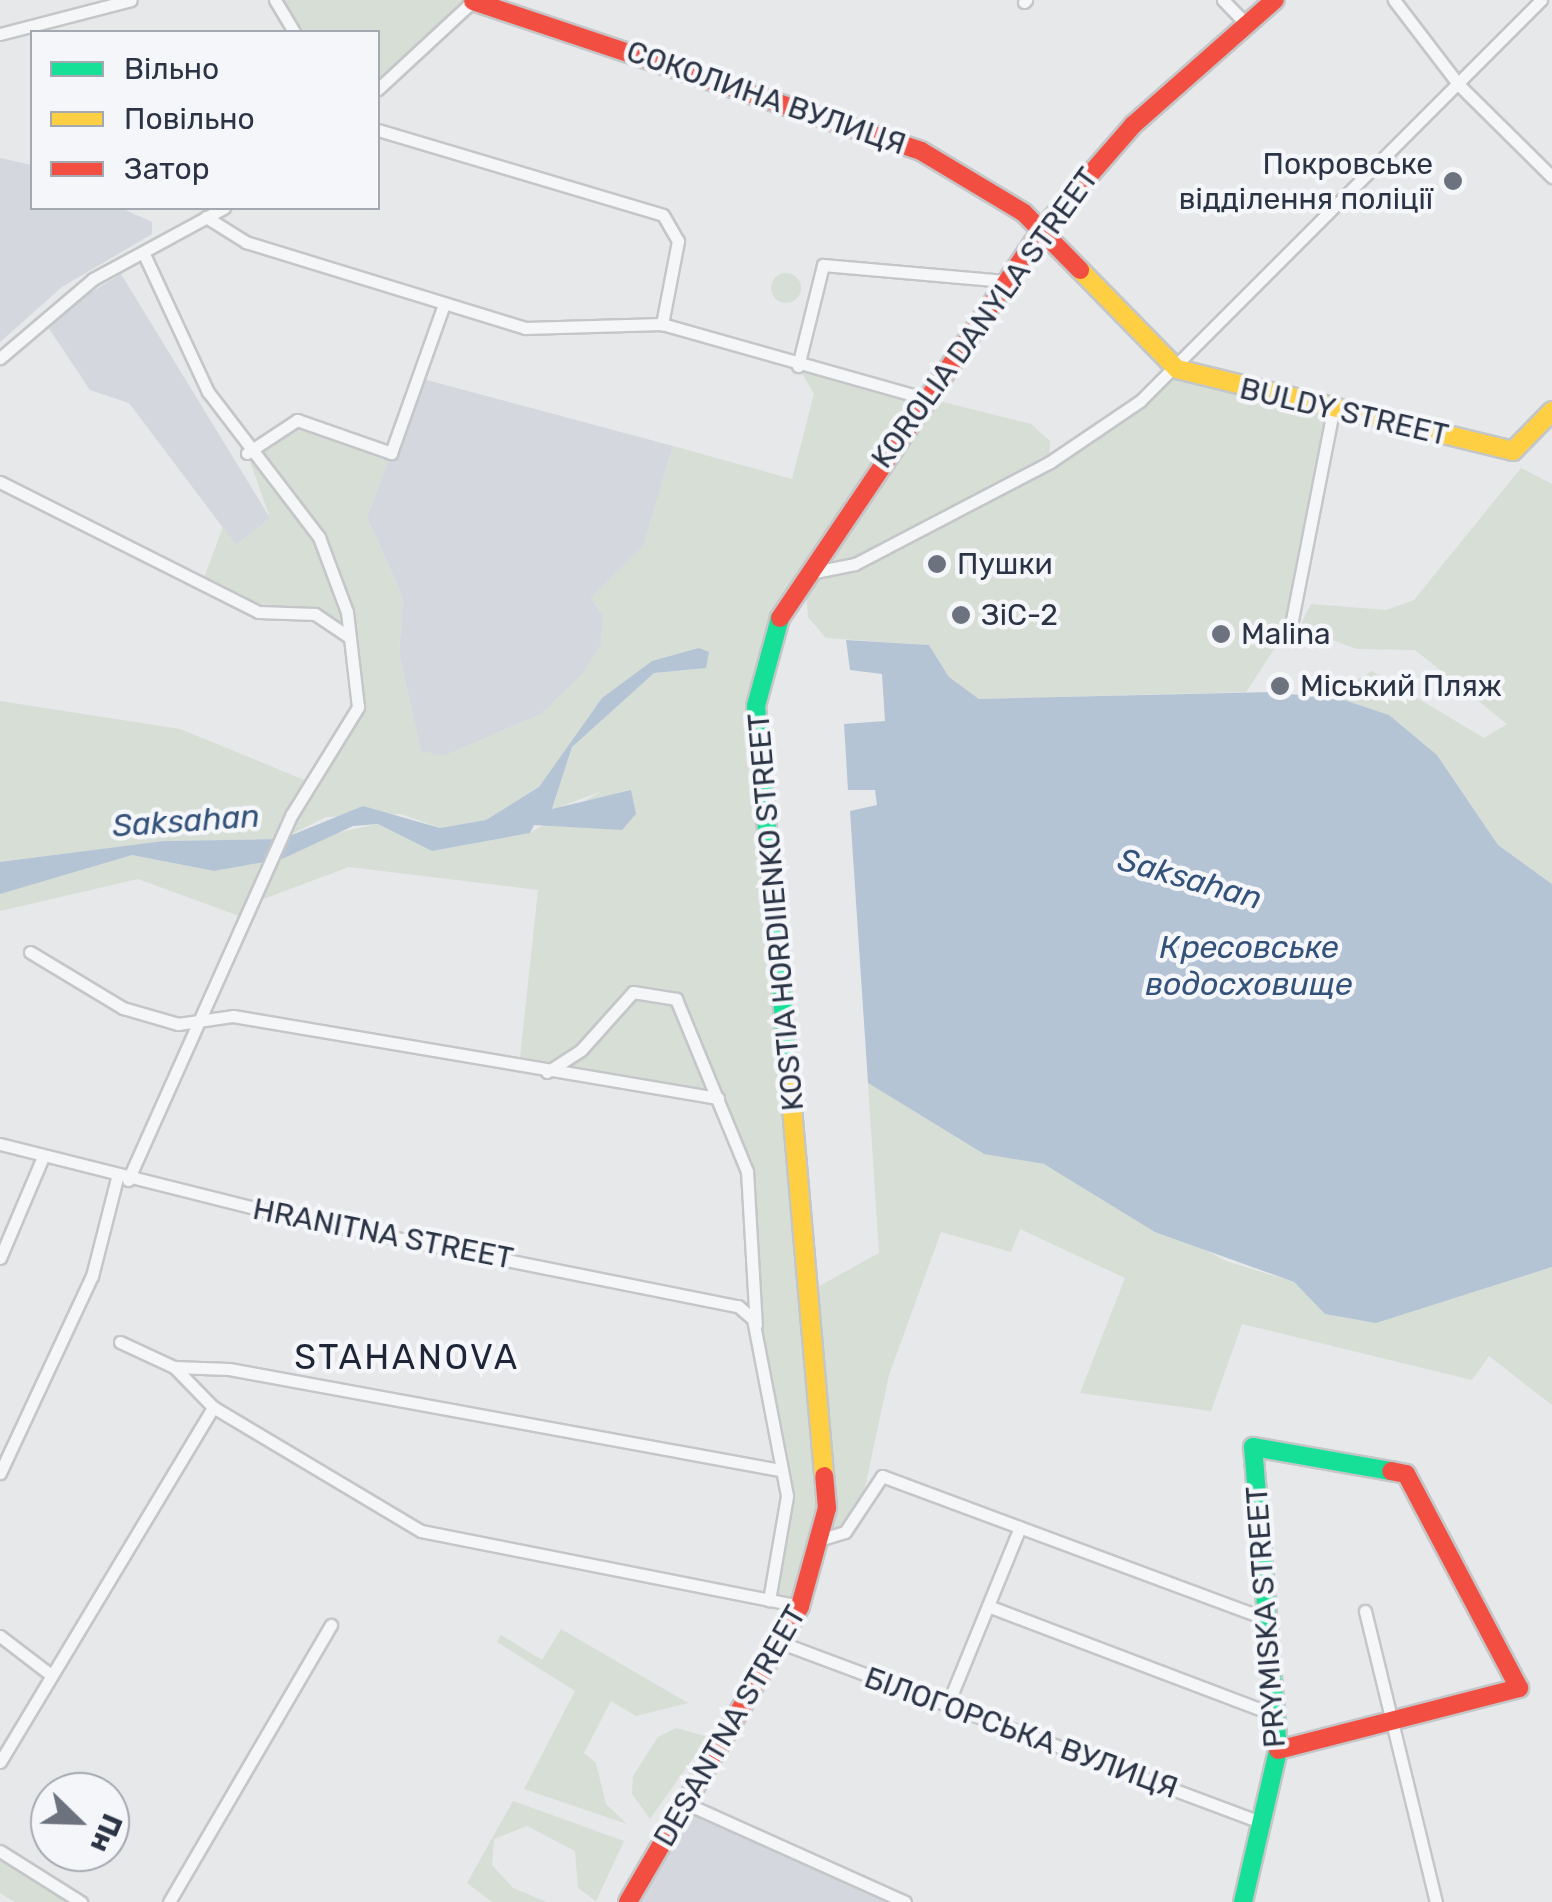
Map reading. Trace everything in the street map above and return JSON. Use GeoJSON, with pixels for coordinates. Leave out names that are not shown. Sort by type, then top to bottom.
{"type":"FeatureCollection","features":[{"type":"Feature","properties":{"kind":"street"},"geometry":{"type":"LineString","coordinates":[[0,34],[130,0]]}},
{"type":"Feature","properties":{"kind":"street"},"geometry":{"type":"LineString","coordinates":[[275,0],[293,30]]}},
{"type":"Feature","properties":{"kind":"street"},"geometry":{"type":"LineString","coordinates":[[380,88],[474,0]]}},
{"type":"Feature","properties":{"kind":"street","name":"СОКОЛИНА ВУЛИЦЯ"},"geometry":{"type":"LineString","coordinates":[[474,0],[870,130],[1006,200],[1177,370]]}},
{"type":"Feature","properties":{"kind":"street"},"geometry":{"type":"LineString","coordinates":[[1224,0],[1246,25]]}},
{"type":"Feature","properties":{"kind":"street","name":"KOROLIA DANYLA STREET"},"geometry":{"type":"LineString","coordinates":[[805,574],[1040,232],[1134,124],[1276,0]]}},
{"type":"Feature","properties":{"kind":"street"},"geometry":{"type":"LineString","coordinates":[[1394,0],[1459,85],[1552,176]]}},
{"type":"Feature","properties":{"kind":"street"},"geometry":{"type":"LineString","coordinates":[[805,574],[854,564],[1050,462],[1177,370],[1541,0]]}},
{"type":"Feature","properties":{"kind":"street"},"geometry":{"type":"LineString","coordinates":[[380,131],[663,215],[678,240],[662,324]]}},
{"type":"Feature","properties":{"kind":"street"},"geometry":{"type":"LineString","coordinates":[[0,358],[42,316],[143,252],[220,210]]}},
{"type":"Feature","properties":{"kind":"street"},"geometry":{"type":"LineString","coordinates":[[206,217],[246,242],[444,304],[564,334],[662,324],[798,366],[924,398]]}},
{"type":"Feature","properties":{"kind":"street"},"geometry":{"type":"LineString","coordinates":[[0,1474],[92,1276],[122,1179],[292,814],[358,707],[348,636],[320,536],[247,452],[193,366],[143,252]]}},
{"type":"Feature","properties":{"kind":"street"},"geometry":{"type":"LineString","coordinates":[[798,366],[822,265],[1005,281]]}},
{"type":"Feature","properties":{"kind":"street"},"geometry":{"type":"LineString","coordinates":[[247,452],[297,420],[391,453],[444,304]]}},
{"type":"Feature","properties":{"kind":"street","name":"BULDY STREET"},"geometry":{"type":"LineString","coordinates":[[1177,370],[1333,411],[1513,451],[1552,410]]}},
{"type":"Feature","properties":{"kind":"street"},"geometry":{"type":"LineString","coordinates":[[1291,625],[1333,411]]}},
{"type":"Feature","properties":{"kind":"street"},"geometry":{"type":"LineString","coordinates":[[0,482],[258,612],[314,614],[348,636]]}},
{"type":"Feature","properties":{"kind":"street","name":"KOSTIA HORDIIENKO STREET"},"geometry":{"type":"LineString","coordinates":[[805,574],[766,648],[756,706],[824,1426]]}},
{"type":"Feature","properties":{"kind":"street"},"geometry":{"type":"LineString","coordinates":[[30,952],[123,1008],[194,1027],[233,1016],[718,1098]]}},
{"type":"Feature","properties":{"kind":"street"},"geometry":{"type":"LineString","coordinates":[[547,1072],[581,1050],[621,1002],[654,989],[680,1004],[718,1098],[755,1212],[755,1329],[787,1496],[769,1600]]}},
{"type":"Feature","properties":{"kind":"street","name":"HRANITNA STREET"},"geometry":{"type":"LineString","coordinates":[[0,1144],[122,1179],[716,1298],[747,1311],[755,1329]]}},
{"type":"Feature","properties":{"kind":"street"},"geometry":{"type":"LineString","coordinates":[[0,1258],[42,1159]]}},
{"type":"Feature","properties":{"kind":"street"},"geometry":{"type":"LineString","coordinates":[[120,1342],[174,1367],[780,1470]]}},
{"type":"Feature","properties":{"kind":"street"},"geometry":{"type":"LineString","coordinates":[[174,1367],[213,1407],[420,1532],[800,1606]]}},
{"type":"Feature","properties":{"kind":"street"},"geometry":{"type":"LineString","coordinates":[[0,1762],[213,1407]]}},
{"type":"Feature","properties":{"kind":"street","name":"DESANTNA STREET"},"geometry":{"type":"LineString","coordinates":[[628,1902],[800,1606],[822,1538],[824,1426]]}},
{"type":"Feature","properties":{"kind":"street","name":"PRYMISKA STREET"},"geometry":{"type":"LineString","coordinates":[[1243,1902],[1278,1750],[1253,1448],[1406,1474],[1519,1688],[1393,1724]]}},
{"type":"Feature","properties":{"kind":"street"},"geometry":{"type":"LineString","coordinates":[[822,1538],[845,1532],[882,1476],[1268,1620]]}},
{"type":"Feature","properties":{"kind":"street"},"geometry":{"type":"LineString","coordinates":[[947,1706],[1020,1527]]}},
{"type":"Feature","properties":{"kind":"street"},"geometry":{"type":"LineString","coordinates":[[988,1606],[1277,1716]]}},
{"type":"Feature","properties":{"kind":"street"},"geometry":{"type":"LineString","coordinates":[[1365,1611],[1436,1902]]}},
{"type":"Feature","properties":{"kind":"street"},"geometry":{"type":"LineString","coordinates":[[168,1902],[332,1626]]}},
{"type":"Feature","properties":{"kind":"street"},"geometry":{"type":"LineString","coordinates":[[0,1636],[51,1675]]}},
{"type":"Feature","properties":{"kind":"street","name":"БІЛОГОРСЬКА ВУЛИЦЯ"},"geometry":{"type":"LineString","coordinates":[[779,1642],[1263,1823]]}},
{"type":"Feature","properties":{"kind":"street"},"geometry":{"type":"LineString","coordinates":[[1278,1750],[1393,1724]]}},
{"type":"Feature","properties":{"kind":"street"},"geometry":{"type":"LineString","coordinates":[[685,1803],[905,1902]]}},
{"type":"Feature","properties":{"kind":"street"},"geometry":{"type":"LineString","coordinates":[[0,1851],[81,1902]]}},
{"type":"Feature","properties":{"kind":"shaded area"},"geometry":{"type":"Polygon","coordinates":[[[275,0],[474,0],[380,87],[380,30],[293,30],[275,0]]]}},
{"type":"Feature","properties":{"kind":"shaded area"},"geometry":{"type":"Polygon","coordinates":[[[0,158],[30,165],[30,210],[125,210],[152,222],[152,234],[62,287],[0,342],[0,158]]]}},
{"type":"Feature","properties":{"kind":"shaded area"},"geometry":{"type":"Polygon","coordinates":[[[786,273],[797,277],[801,288],[797,299],[786,303],[775,299],[771,288],[775,277],[786,273]]]}},
{"type":"Feature","properties":{"kind":"shaded area"},"geometry":{"type":"Polygon","coordinates":[[[121,274],[270,518],[236,545],[129,403],[90,390],[44,321],[121,274]]]}},
{"type":"Feature","properties":{"kind":"shaded area"},"geometry":{"type":"Polygon","coordinates":[[[798,366],[1031,424],[1050,441],[1050,461],[1177,369],[1333,411],[1288,628],[1246,692],[979,699],[949,677],[929,645],[826,638],[808,617],[805,576],[760,670],[812,1290],[879,1253],[868,1083],[984,1154],[1044,1164],[1226,1261],[1294,1282],[1325,1314],[1376,1322],[1552,1267],[1552,1405],[1489,1356],[1472,1380],[1242,1324],[1211,1411],[1080,1393],[1125,1278],[1020,1229],[1011,1252],[941,1232],[889,1375],[864,1492],[845,1532],[822,1539],[800,1606],[764,1588],[786,1506],[756,1351],[761,1297],[747,1171],[718,1098],[519,1067],[538,890],[349,867],[258,901],[250,920],[138,879],[0,911],[0,894],[132,855],[214,871],[282,859],[317,837],[378,824],[432,851],[530,833],[602,791],[552,810],[572,747],[608,711],[654,673],[706,668],[652,661],[602,698],[539,787],[486,820],[440,828],[401,814],[326,817],[282,839],[164,841],[66,859],[0,862],[0,701],[180,729],[312,783],[355,714],[348,636],[315,614],[268,614],[202,583],[223,527],[236,545],[270,518],[247,453],[297,420],[391,453],[367,517],[403,598],[399,653],[421,751],[444,756],[541,714],[583,674],[601,644],[603,616],[591,598],[643,546],[673,446],[792,479],[814,394],[798,366]]]}},
{"type":"Feature","properties":{"kind":"shaded area"},"geometry":{"type":"Polygon","coordinates":[[[419,378],[673,446],[643,547],[591,598],[603,616],[601,645],[583,674],[541,714],[444,756],[421,752],[399,653],[403,598],[367,517],[419,378]]]}},
{"type":"Feature","properties":{"kind":"shaded area"},"geometry":{"type":"Polygon","coordinates":[[[1521,468],[1552,484],[1552,884],[1498,845],[1437,755],[1389,715],[1344,700],[1344,687],[1372,671],[1484,738],[1507,724],[1415,650],[1357,649],[1299,628],[1311,604],[1386,610],[1414,600],[1521,468]]]}},
{"type":"Feature","properties":{"kind":"shaded area"},"geometry":{"type":"Polygon","coordinates":[[[561,1629],[688,1703],[636,1716],[611,1701],[584,1753],[596,1763],[606,1804],[627,1824],[524,1789],[575,1691],[497,1642],[501,1635],[542,1660],[561,1629]]]}},
{"type":"Feature","properties":{"kind":"shaded area"},"geometry":{"type":"Polygon","coordinates":[[[676,1728],[708,1737],[650,1819],[632,1794],[633,1776],[658,1737],[676,1728]]]}},
{"type":"Feature","properties":{"kind":"shaded area"},"geometry":{"type":"Polygon","coordinates":[[[513,1801],[624,1841],[596,1901],[578,1888],[575,1851],[527,1826],[494,1839],[492,1865],[513,1888],[547,1902],[492,1902],[467,1883],[513,1801]]]}},
{"type":"Feature","properties":{"kind":"shaded area"},"geometry":{"type":"Polygon","coordinates":[[[685,1803],[905,1902],[629,1902],[685,1803]]]}},
{"type":"Feature","properties":{"kind":"shaded area"},"geometry":{"type":"Polygon","coordinates":[[[0,1851],[81,1902],[15,1902],[0,1893],[0,1851]]]}},
{"type":"Feature","properties":{"kind":"water","name":"Кресовське водосховище"},"geometry":{"type":"Polygon","coordinates":[[[846,640],[929,645],[949,677],[979,699],[1272,692],[1344,700],[1389,715],[1437,755],[1498,845],[1552,884],[1552,1267],[1376,1323],[1325,1314],[1294,1282],[1155,1232],[1044,1164],[984,1154],[868,1083],[850,811],[877,805],[875,790],[848,790],[844,724],[885,721],[882,674],[850,670],[846,640]]]}},
{"type":"Feature","properties":{"kind":"water"},"geometry":{"type":"Polygon","coordinates":[[[699,648],[709,652],[706,668],[654,673],[572,747],[552,809],[631,790],[636,814],[622,830],[534,825],[530,833],[432,851],[378,824],[353,826],[282,859],[214,871],[132,855],[0,894],[0,862],[164,841],[282,839],[363,806],[440,828],[486,820],[539,787],[602,698],[652,661],[699,648]]]}},
{"type":"Feature","properties":{"kind":"traffic: fast"},"geometry":{"type":"LineString","coordinates":[[780,618],[756,706],[789,1074]]}},
{"type":"Feature","properties":{"kind":"traffic: fast"},"geometry":{"type":"LineString","coordinates":[[1243,1902],[1278,1750],[1253,1447],[1391,1471]]}},
{"type":"Feature","properties":{"kind":"traffic: slow"},"geometry":{"type":"LineString","coordinates":[[1080,270],[1177,369],[1513,451],[1552,411]]}},
{"type":"Feature","properties":{"kind":"traffic: slow"},"geometry":{"type":"LineString","coordinates":[[789,1074],[824,1476]]}},
{"type":"Feature","properties":{"kind":"traffic: jam"},"geometry":{"type":"LineString","coordinates":[[780,618],[1040,232],[1133,125],[1275,0]]}},
{"type":"Feature","properties":{"kind":"traffic: jam"},"geometry":{"type":"LineString","coordinates":[[473,1],[921,151],[1024,213],[1080,270]]}},
{"type":"Feature","properties":{"kind":"traffic: jam"},"geometry":{"type":"LineString","coordinates":[[1278,1750],[1519,1688],[1406,1474],[1391,1471]]}},
{"type":"Feature","properties":{"kind":"traffic: jam"},"geometry":{"type":"LineString","coordinates":[[628,1902],[800,1606],[827,1508],[824,1476]]}},
{"type":"Feature","properties":{"kind":"place","name":"Покровське відділення поліції"},"geometry":{"type":"Point","coordinates":[1453,181]}},
{"type":"Feature","properties":{"kind":"place","name":"Пушки"},"geometry":{"type":"Point","coordinates":[937,564]}},
{"type":"Feature","properties":{"kind":"place","name":"ЗіС-2"},"geometry":{"type":"Point","coordinates":[961,615]}},
{"type":"Feature","properties":{"kind":"place","name":"Malina"},"geometry":{"type":"Point","coordinates":[1221,634]}},
{"type":"Feature","properties":{"kind":"place","name":"Міський Пляж"},"geometry":{"type":"Point","coordinates":[1280,686]}},
{"type":"Feature","properties":{"kind":"district","name":"STAHANOVA"},"geometry":{"type":"Point","coordinates":[407,1357]}},
{"type":"Feature","properties":{"kind":"water label","name":"Saksahan"},"geometry":{"type":"Point","coordinates":[186,821]}},
{"type":"Feature","properties":{"kind":"water label","name":"Saksahan"},"geometry":{"type":"Point","coordinates":[1190,879]}}]}
